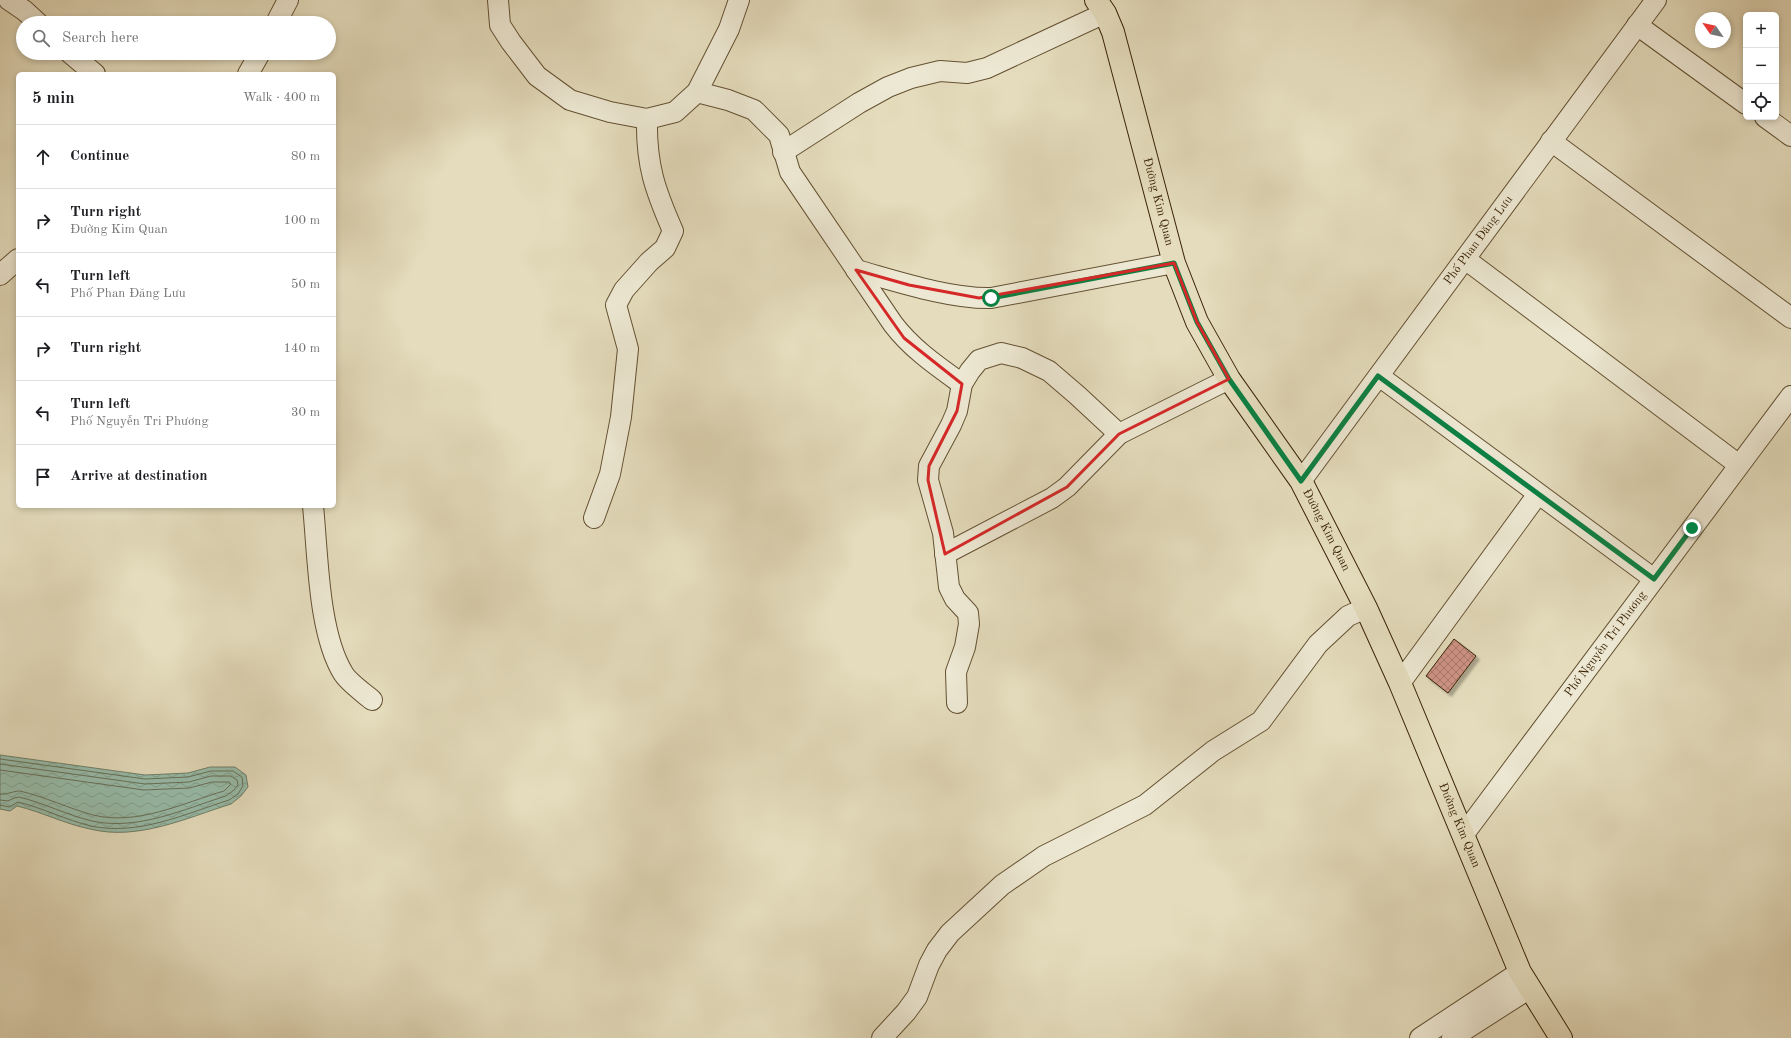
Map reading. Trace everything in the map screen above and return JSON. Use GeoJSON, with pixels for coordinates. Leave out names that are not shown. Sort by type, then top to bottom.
{"type":"FeatureCollection","features":[{"type":"Feature","properties":{"kind":"main road","name":"Đường Kim Quan"},"geometry":{"type":"LineString","coordinates":[[1100,6],[1113,32],[1174,263],[1197,322],[1229,379],[1301,481],[1366,608],[1400,683],[1525,980],[1561,1038]]}},
{"type":"Feature","properties":{"kind":"street"},"geometry":{"type":"LineString","coordinates":[[9,0],[31,16]]}},
{"type":"Feature","properties":{"kind":"street"},"geometry":{"type":"LineString","coordinates":[[280,16],[288,0]]}},
{"type":"Feature","properties":{"kind":"street"},"geometry":{"type":"LineString","coordinates":[[498,0],[500,24],[511,42],[537,76],[570,100],[610,112],[647,119],[675,112],[697,92],[729,29],[739,0]]}},
{"type":"Feature","properties":{"kind":"street","name":"Phố Phan Đăng Lưu"},"geometry":{"type":"LineString","coordinates":[[1301,481],[1656,0]]}},
{"type":"Feature","properties":{"kind":"street"},"geometry":{"type":"LineString","coordinates":[[784,152],[859,103],[888,87],[911,78],[940,71],[967,73],[987,68],[1100,6]]}},
{"type":"Feature","properties":{"kind":"street"},"geometry":{"type":"LineString","coordinates":[[1637,25],[1743,102]]}},
{"type":"Feature","properties":{"kind":"street"},"geometry":{"type":"LineString","coordinates":[[78,60],[93,72]]}},
{"type":"Feature","properties":{"kind":"street"},"geometry":{"type":"LineString","coordinates":[[249,72],[256,60]]}},
{"type":"Feature","properties":{"kind":"street"},"geometry":{"type":"LineString","coordinates":[[697,92],[728,100],[754,110],[779,135],[790,172],[904,338],[962,384]]}},
{"type":"Feature","properties":{"kind":"street"},"geometry":{"type":"LineString","coordinates":[[594,518],[610,474],[621,417],[628,349],[616,305],[624,290],[649,262],[665,248],[673,231],[659,200],[650,171],[646,146],[647,119]]}},
{"type":"Feature","properties":{"kind":"street"},"geometry":{"type":"LineString","coordinates":[[1769,120],[1791,136]]}},
{"type":"Feature","properties":{"kind":"street"},"geometry":{"type":"LineString","coordinates":[[1551,141],[1791,318]]}},
{"type":"Feature","properties":{"kind":"street"},"geometry":{"type":"LineString","coordinates":[[1465,259],[1739,465]]}},
{"type":"Feature","properties":{"kind":"street"},"geometry":{"type":"LineString","coordinates":[[0,275],[16,261]]}},
{"type":"Feature","properties":{"kind":"street"},"geometry":{"type":"LineString","coordinates":[[856,270],[909,285],[978,298],[991,298],[1174,263]]}},
{"type":"Feature","properties":{"kind":"street"},"geometry":{"type":"LineString","coordinates":[[957,703],[956,672],[965,647],[969,624],[968,613],[955,599],[949,587],[943,533],[928,480],[929,466],[952,425],[957,411],[962,384],[979,360],[1001,353],[1022,358],[1048,372],[1077,395],[1118,434]]}},
{"type":"Feature","properties":{"kind":"street"},"geometry":{"type":"LineString","coordinates":[[1378,376],[1654,579]]}},
{"type":"Feature","properties":{"kind":"street"},"geometry":{"type":"LineString","coordinates":[[945,554],[1052,498],[1067,487],[1118,434],[1229,379]]}},
{"type":"Feature","properties":{"kind":"street","name":"Phố Nguyễn Tri Phương"},"geometry":{"type":"LineString","coordinates":[[1464,834],[1791,396]]}},
{"type":"Feature","properties":{"kind":"street"},"geometry":{"type":"LineString","coordinates":[[1400,683],[1538,494]]}},
{"type":"Feature","properties":{"kind":"street"},"geometry":{"type":"LineString","coordinates":[[313,508],[321,591],[328,642],[343,675],[372,700]]}},
{"type":"Feature","properties":{"kind":"street"},"geometry":{"type":"LineString","coordinates":[[882,1038],[906,1012],[917,997],[929,965],[937,950],[950,933],[1002,885],[1044,856],[1144,805],[1213,750],[1261,721],[1318,644],[1348,616],[1366,608]]}},
{"type":"Feature","properties":{"kind":"street"},"geometry":{"type":"LineString","coordinates":[[1420,1038],[1525,980]]}},
{"type":"Feature","properties":{"kind":"street"},"geometry":{"type":"LineString","coordinates":[[1452,1038],[1525,980]]}},
{"type":"Feature","properties":{"kind":"highlighted area"},"geometry":{"type":"Polygon","coordinates":[[[1174,263],[1197,322],[1229,379],[1119,434],[1067,487],[945,554],[928,480],[929,466],[957,411],[962,384],[904,338],[856,270],[909,285],[979,298],[1174,263]]]}},
{"type":"Feature","properties":{"kind":"water"},"geometry":{"type":"Polygon","coordinates":[[[0,755],[145,775],[188,773],[210,767],[235,767],[246,775],[248,787],[241,796],[231,804],[179,821],[144,830],[108,832],[81,827],[17,806],[10,811],[0,809],[0,755]]]}},
{"type":"Feature","properties":{"kind":"building"},"geometry":{"type":"Polygon","coordinates":[[[1454,639],[1476,656],[1448,693],[1426,676],[1454,639]]]}},
{"type":"Feature","properties":{"kind":"route"},"geometry":{"type":"LineString","coordinates":[[991,298],[1174,263],[1197,322],[1229,379],[1301,481],[1378,376],[1654,579],[1692,528]]}}]}
